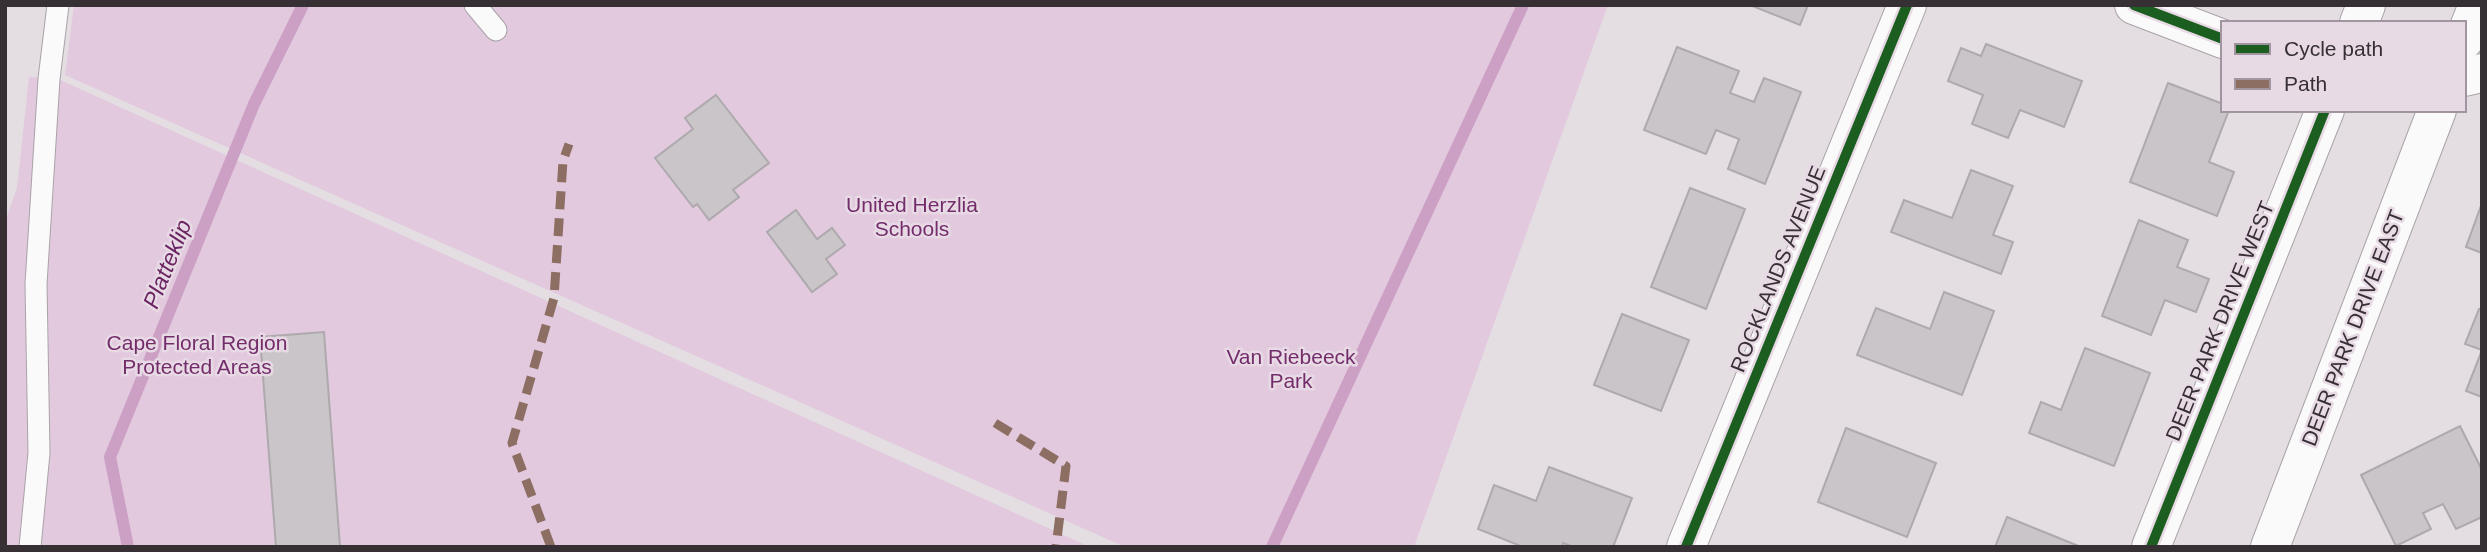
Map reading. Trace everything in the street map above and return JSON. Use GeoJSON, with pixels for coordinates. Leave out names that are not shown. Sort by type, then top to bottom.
{"type":"FeatureCollection","features":[{"type":"Feature","properties":{"kind":"street","name":"ROCKLANDS AVENUE"},"geometry":{"type":"LineString","coordinates":[[1686,547],[1907,5]]}},
{"type":"Feature","properties":{"kind":"street"},"geometry":{"type":"LineString","coordinates":[[2134,5],[2221,38]]}},
{"type":"Feature","properties":{"kind":"street"},"geometry":{"type":"LineString","coordinates":[[2466,35],[2478,5]]}},
{"type":"Feature","properties":{"kind":"street","name":"DEER PARK DRIVE WEST"},"geometry":{"type":"LineString","coordinates":[[2151,547],[2324,112]]}},
{"type":"Feature","properties":{"kind":"street","name":"DEER PARK DRIVE EAST"},"geometry":{"type":"LineString","coordinates":[[2270,547],[2436,112]]}},
{"type":"Feature","properties":{"kind":"lane"},"geometry":{"type":"LineString","coordinates":[[30,547],[39,453],[36,284],[50,79],[58,5]]}},
{"type":"Feature","properties":{"kind":"lane"},"geometry":{"type":"LineString","coordinates":[[475,5],[496,30]]}},
{"type":"Feature","properties":{"kind":"green space"},"geometry":{"type":"Polygon","coordinates":[[[74,5],[1608,5],[1414,547],[1125,547],[65,75],[74,5]]]}},
{"type":"Feature","properties":{"kind":"green space","name":"Cape Floral Region Protected Areas"},"geometry":{"type":"Polygon","coordinates":[[[29,77],[58,79],[1090,547],[5,547],[5,222],[17,188],[29,77]]]}},
{"type":"Feature","properties":{"kind":"building"},"geometry":{"type":"Polygon","coordinates":[[[1750,5],[1808,5],[1800,25],[1750,5]]]}},
{"type":"Feature","properties":{"kind":"building"},"geometry":{"type":"Polygon","coordinates":[[[1986,44],[2082,81],[2064,127],[2020,110],[2008,138],[1972,124],[1983,95],[1948,81],[1961,48],[1981,56],[1986,44]]]}},
{"type":"Feature","properties":{"kind":"building"},"geometry":{"type":"Polygon","coordinates":[[[1677,47],[1739,71],[1730,93],[1754,102],[1764,78],[1801,92],[1765,184],[1728,169],[1739,139],[1716,130],[1706,154],[1644,130],[1677,47]]]}},
{"type":"Feature","properties":{"kind":"building"},"geometry":{"type":"Polygon","coordinates":[[[2168,83],[2221,103],[2221,112],[2228,112],[2209,162],[2234,172],[2217,216],[2130,182],[2168,83]]]}},
{"type":"Feature","properties":{"kind":"building"},"geometry":{"type":"Polygon","coordinates":[[[716,95],[769,163],[733,190],[739,197],[709,220],[697,204],[693,207],[655,158],[693,129],[685,118],[716,95]]]}},
{"type":"Feature","properties":{"kind":"building"},"geometry":{"type":"Polygon","coordinates":[[[1971,170],[2013,186],[1993,235],[2013,242],[2001,274],[1891,232],[1904,200],[1952,218],[1971,170]]]}},
{"type":"Feature","properties":{"kind":"building"},"geometry":{"type":"Polygon","coordinates":[[[1690,188],[1745,209],[1706,309],[1651,287],[1690,188]]]}},
{"type":"Feature","properties":{"kind":"building"},"geometry":{"type":"Polygon","coordinates":[[[2482,203],[2482,253],[2466,247],[2482,203]]]}},
{"type":"Feature","properties":{"kind":"building"},"geometry":{"type":"Polygon","coordinates":[[[796,210],[817,239],[832,228],[845,245],[826,259],[837,274],[812,292],[767,232],[796,210]]]}},
{"type":"Feature","properties":{"kind":"building"},"geometry":{"type":"Polygon","coordinates":[[[2139,220],[2188,240],[2177,267],[2209,279],[2196,312],[2165,300],[2151,335],[2102,316],[2139,220]]]}},
{"type":"Feature","properties":{"kind":"building"},"geometry":{"type":"Polygon","coordinates":[[[1944,292],[1994,311],[1962,395],[1857,355],[1876,308],[1930,329],[1944,292]]]}},
{"type":"Feature","properties":{"kind":"building"},"geometry":{"type":"Polygon","coordinates":[[[2479,309],[2482,310],[2482,350],[2465,344],[2479,309]]]}},
{"type":"Feature","properties":{"kind":"building"},"geometry":{"type":"Polygon","coordinates":[[[1622,314],[1689,340],[1661,411],[1594,385],[1622,314]]]}},
{"type":"Feature","properties":{"kind":"building"},"geometry":{"type":"Polygon","coordinates":[[[324,332],[340,547],[276,547],[260,337],[324,332]]]}},
{"type":"Feature","properties":{"kind":"building"},"geometry":{"type":"Polygon","coordinates":[[[2085,348],[2150,373],[2114,466],[2029,433],[2041,402],[2061,410],[2085,348]]]}},
{"type":"Feature","properties":{"kind":"building"},"geometry":{"type":"Polygon","coordinates":[[[2482,350],[2482,397],[2466,391],[2482,350]]]}},
{"type":"Feature","properties":{"kind":"building"},"geometry":{"type":"Polygon","coordinates":[[[2460,426],[2482,470],[2482,517],[2456,529],[2443,504],[2423,513],[2431,529],[2396,546],[2361,475],[2460,426]]]}},
{"type":"Feature","properties":{"kind":"building"},"geometry":{"type":"Polygon","coordinates":[[[1846,428],[1936,463],[1907,537],[1818,502],[1846,428]]]}},
{"type":"Feature","properties":{"kind":"building"},"geometry":{"type":"Polygon","coordinates":[[[1549,467],[1632,498],[1613,547],[1574,547],[1563,543],[1562,547],[1523,547],[1478,529],[1494,485],[1536,501],[1549,467]]]}},
{"type":"Feature","properties":{"kind":"building"},"geometry":{"type":"Polygon","coordinates":[[[2007,517],[2081,547],[1995,547],[2007,517]]]}},
{"type":"Feature","properties":{"kind":"waterway","name":"Platteklip"},"geometry":{"type":"LineString","coordinates":[[128,547],[110,457],[254,104],[303,5]]}},
{"type":"Feature","properties":{"kind":"waterway"},"geometry":{"type":"LineString","coordinates":[[1272,547],[1523,5]]}},
{"type":"Feature","properties":{"kind":"marked path"},"geometry":{"type":"LineString","coordinates":[[551,547],[512,443],[554,298],[563,161],[569,144]]}},
{"type":"Feature","properties":{"kind":"marked path"},"geometry":{"type":"LineString","coordinates":[[995,423],[1066,466],[1056,547]]}},
{"type":"Feature","properties":{"kind":"cycle path"},"geometry":{"type":"LineString","coordinates":[[1686,547],[1907,5]]}},
{"type":"Feature","properties":{"kind":"cycle path"},"geometry":{"type":"LineString","coordinates":[[2134,5],[2221,38]]}},
{"type":"Feature","properties":{"kind":"cycle path"},"geometry":{"type":"LineString","coordinates":[[2151,547],[2324,112]]}},
{"type":"Feature","properties":{"kind":"park label","name":"United Herzlia Schools"},"geometry":{"type":"Point","coordinates":[912,217]}},
{"type":"Feature","properties":{"kind":"park label","name":"Van Riebeeck Park"},"geometry":{"type":"Point","coordinates":[1291,369]}}]}
